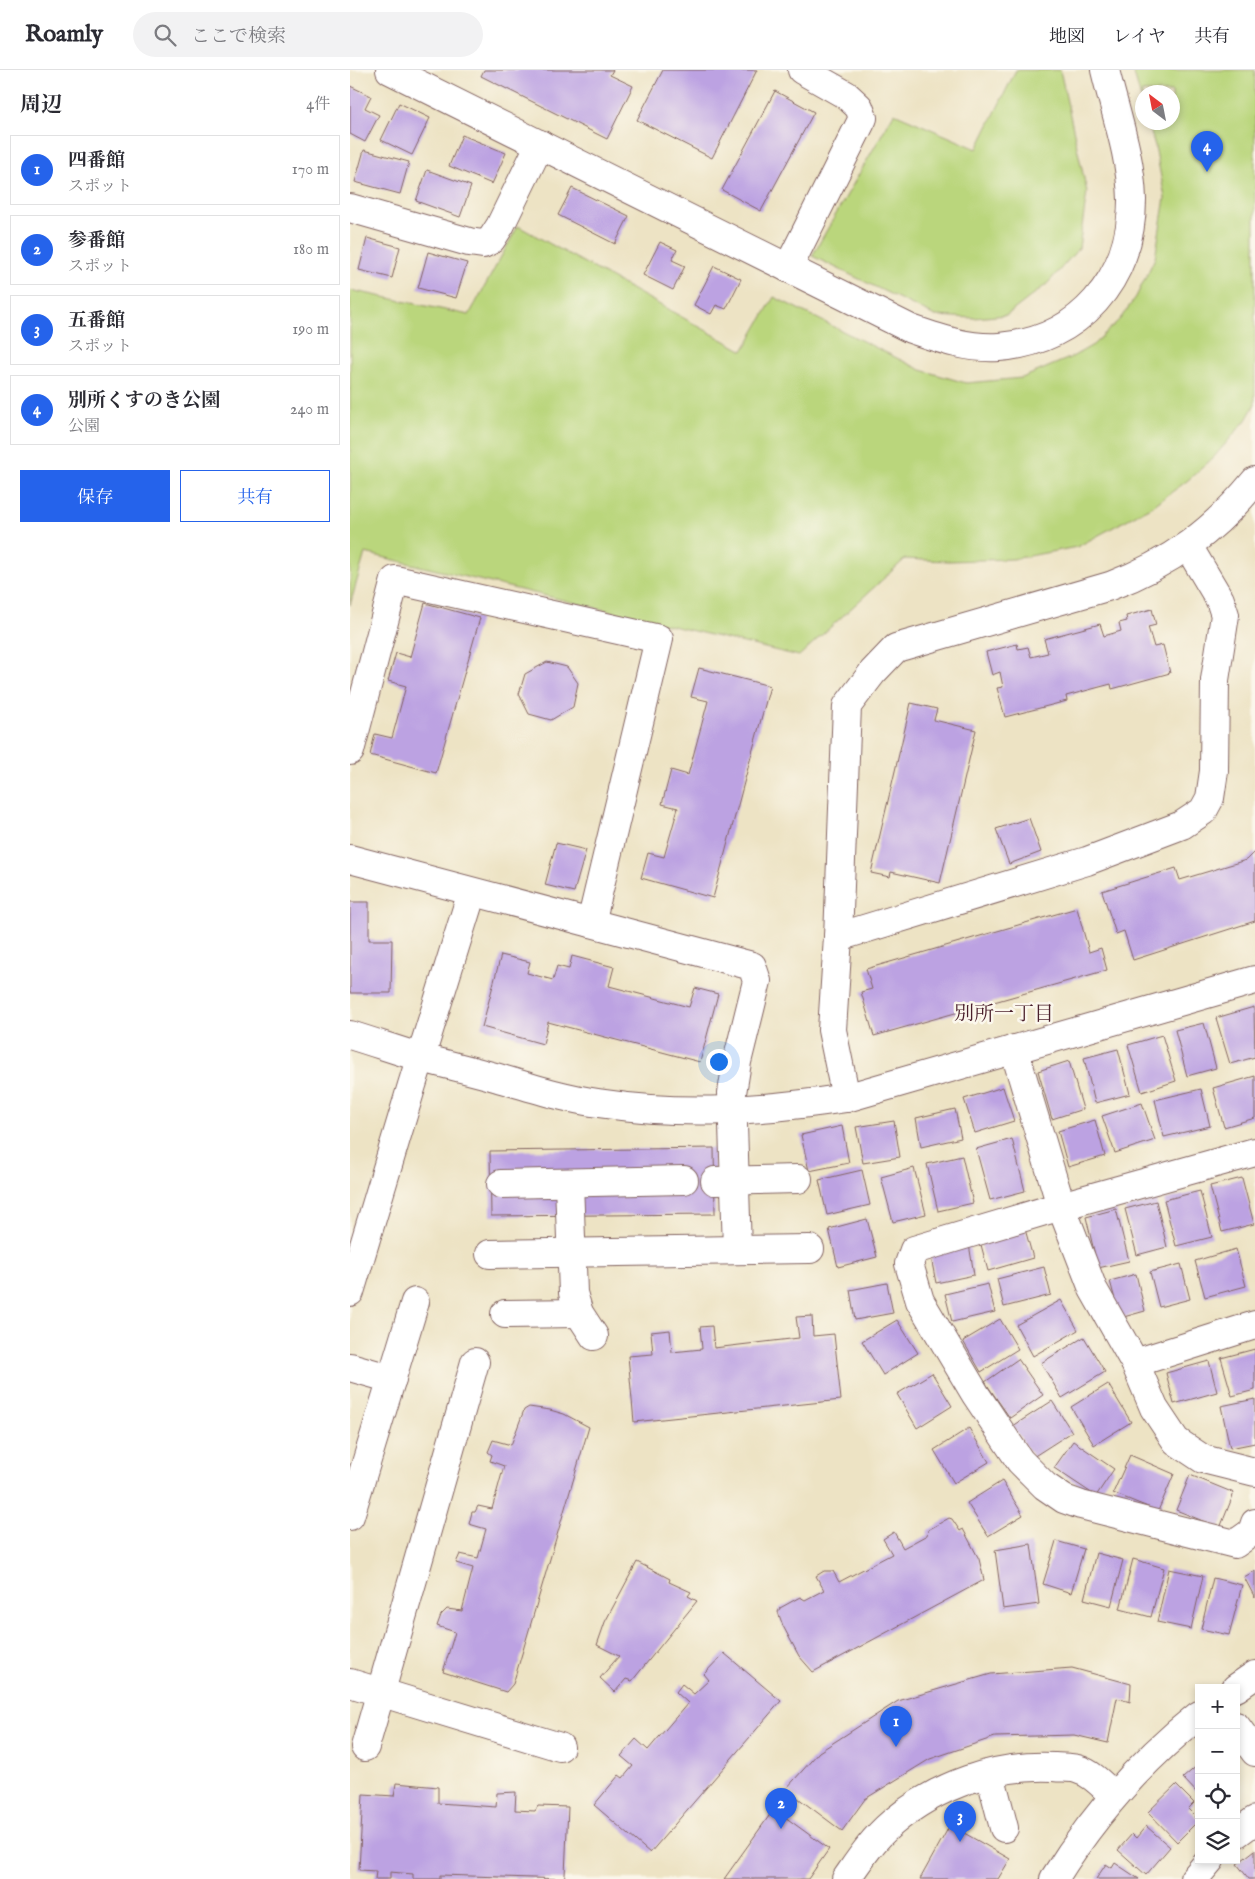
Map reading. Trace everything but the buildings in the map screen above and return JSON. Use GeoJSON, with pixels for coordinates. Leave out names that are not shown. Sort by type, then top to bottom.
{"type":"FeatureCollection","features":[{"type":"Feature","properties":{"kind":"street"},"geometry":{"type":"LineString","coordinates":[[390,70],[911,329],[952,343],[998,347],[1026,343],[1060,330],[1087,310],[1108,288],[1114,276],[1127,242],[1132,200],[1125,151],[1105,70]]}},
{"type":"Feature","properties":{"kind":"street"},"geometry":{"type":"LineString","coordinates":[[788,268],[863,118],[859,107],[846,95],[802,70]]}},
{"type":"Feature","properties":{"kind":"street"},"geometry":{"type":"LineString","coordinates":[[350,208],[469,242],[483,244],[491,240],[500,226],[540,144]]}},
{"type":"Feature","properties":{"kind":"street"},"geometry":{"type":"LineString","coordinates":[[846,1098],[832,1030],[838,937],[847,706],[873,672],[896,648],[1110,586],[1152,568],[1188,546],[1216,524],[1255,481]]}},
{"type":"Feature","properties":{"kind":"street"},"geometry":{"type":"LineString","coordinates":[[838,937],[1087,861],[1182,825],[1203,811],[1210,798],[1214,771],[1215,680],[1225,615],[1220,600],[1188,546]]}},
{"type":"Feature","properties":{"kind":"street"},"geometry":{"type":"LineString","coordinates":[[350,751],[395,580],[659,639],[591,924]]}},
{"type":"Feature","properties":{"kind":"street"},"geometry":{"type":"LineString","coordinates":[[350,859],[752,966],[757,981],[732,1093],[734,1111],[725,1182],[736,1250]]}},
{"type":"Feature","properties":{"kind":"street"},"geometry":{"type":"LineString","coordinates":[[350,1292],[420,1057],[472,892]]}},
{"type":"Feature","properties":{"kind":"street"},"geometry":{"type":"LineString","coordinates":[[350,1035],[420,1057],[539,1090],[596,1103],[691,1112],[734,1111],[790,1107],[846,1098],[1255,980]]}},
{"type":"Feature","properties":{"kind":"street"},"geometry":{"type":"LineString","coordinates":[[1014,1049],[1061,1206],[1093,1289],[1134,1363],[1154,1408],[1176,1440],[1203,1459],[1255,1472]]}},
{"type":"Feature","properties":{"kind":"street"},"geometry":{"type":"LineString","coordinates":[[1255,1152],[1061,1206],[914,1250],[909,1264],[920,1301],[976,1395],[1020,1461],[1045,1486],[1064,1499],[1081,1505],[1235,1544],[1252,1532],[1255,1523]]}},
{"type":"Feature","properties":{"kind":"street"},"geometry":{"type":"LineString","coordinates":[[725,1182],[798,1179]]}},
{"type":"Feature","properties":{"kind":"street"},"geometry":{"type":"LineString","coordinates":[[502,1184],[684,1180]]}},
{"type":"Feature","properties":{"kind":"street"},"geometry":{"type":"LineString","coordinates":[[569,1183],[573,1292],[579,1313],[594,1336]]}},
{"type":"Feature","properties":{"kind":"street"},"geometry":{"type":"LineString","coordinates":[[490,1254],[810,1249]]}},
{"type":"Feature","properties":{"kind":"street"},"geometry":{"type":"LineString","coordinates":[[350,1516],[415,1302]]}},
{"type":"Feature","properties":{"kind":"street"},"geometry":{"type":"LineString","coordinates":[[505,1314],[579,1313]]}},
{"type":"Feature","properties":{"kind":"street"},"geometry":{"type":"LineString","coordinates":[[1134,1363],[1255,1325]]}},
{"type":"Feature","properties":{"kind":"street"},"geometry":{"type":"LineString","coordinates":[[364,1747],[475,1362]]}},
{"type":"Feature","properties":{"kind":"street"},"geometry":{"type":"LineString","coordinates":[[350,1367],[392,1378]]}},
{"type":"Feature","properties":{"kind":"street"},"geometry":{"type":"LineString","coordinates":[[1240,1685],[1255,1676]]}},
{"type":"Feature","properties":{"kind":"street"},"geometry":{"type":"LineString","coordinates":[[350,1684],[560,1747]]}},
{"type":"Feature","properties":{"kind":"street"},"geometry":{"type":"LineString","coordinates":[[1054,1879],[1075,1845],[1114,1796],[1136,1771],[1195,1718]]}},
{"type":"Feature","properties":{"kind":"street"},"geometry":{"type":"LineString","coordinates":[[1238,1729],[1255,1752]]}},
{"type":"Feature","properties":{"kind":"street"},"geometry":{"type":"LineString","coordinates":[[846,1879],[879,1835],[909,1810],[945,1789],[968,1780],[1036,1766],[1076,1768],[1087,1772],[1114,1796]]}},
{"type":"Feature","properties":{"kind":"street"},"geometry":{"type":"LineString","coordinates":[[990,1774],[1004,1828]]}},
{"type":"Feature","properties":{"kind":"street"},"geometry":{"type":"LineString","coordinates":[[1240,1831],[1255,1820]]}},
{"type":"Feature","properties":{"kind":"street"},"geometry":{"type":"LineString","coordinates":[[1194,1879],[1207,1864]]}},
{"type":"Feature","properties":{"kind":"green space"},"geometry":{"type":"Polygon","coordinates":[[[1016,70],[1060,70],[1087,192],[1079,248],[1047,284],[1007,315],[974,318],[935,316],[812,256],[894,113],[977,149],[1016,70]]]}},
{"type":"Feature","properties":{"kind":"green space"},"geometry":{"type":"Polygon","coordinates":[[[1133,70],[1255,70],[1255,404],[1246,420],[1213,458],[1187,481],[1154,505],[1077,547],[1013,559],[948,561],[905,559],[799,656],[365,553],[350,605],[350,290],[469,315],[518,226],[743,351],[774,297],[921,370],[966,383],[1022,378],[1072,357],[1093,345],[1120,319],[1136,297],[1155,258],[1165,198],[1150,130],[1180,130],[1180,85],[1137,85],[1133,70]]]}},
{"type":"Feature","properties":{"kind":"place","name":"別所くすのき公園"},"geometry":{"type":"Point","coordinates":[1207,172]}},
{"type":"Feature","properties":{"kind":"place","name":"四番館"},"geometry":{"type":"Point","coordinates":[896,1747]}},
{"type":"Feature","properties":{"kind":"place","name":"参番館"},"geometry":{"type":"Point","coordinates":[781,1829]}},
{"type":"Feature","properties":{"kind":"place","name":"五番館"},"geometry":{"type":"Point","coordinates":[960,1842]}},
{"type":"Feature","properties":{"kind":"district","name":"別所一丁目"},"geometry":{"type":"Point","coordinates":[1004,1013]}}]}
